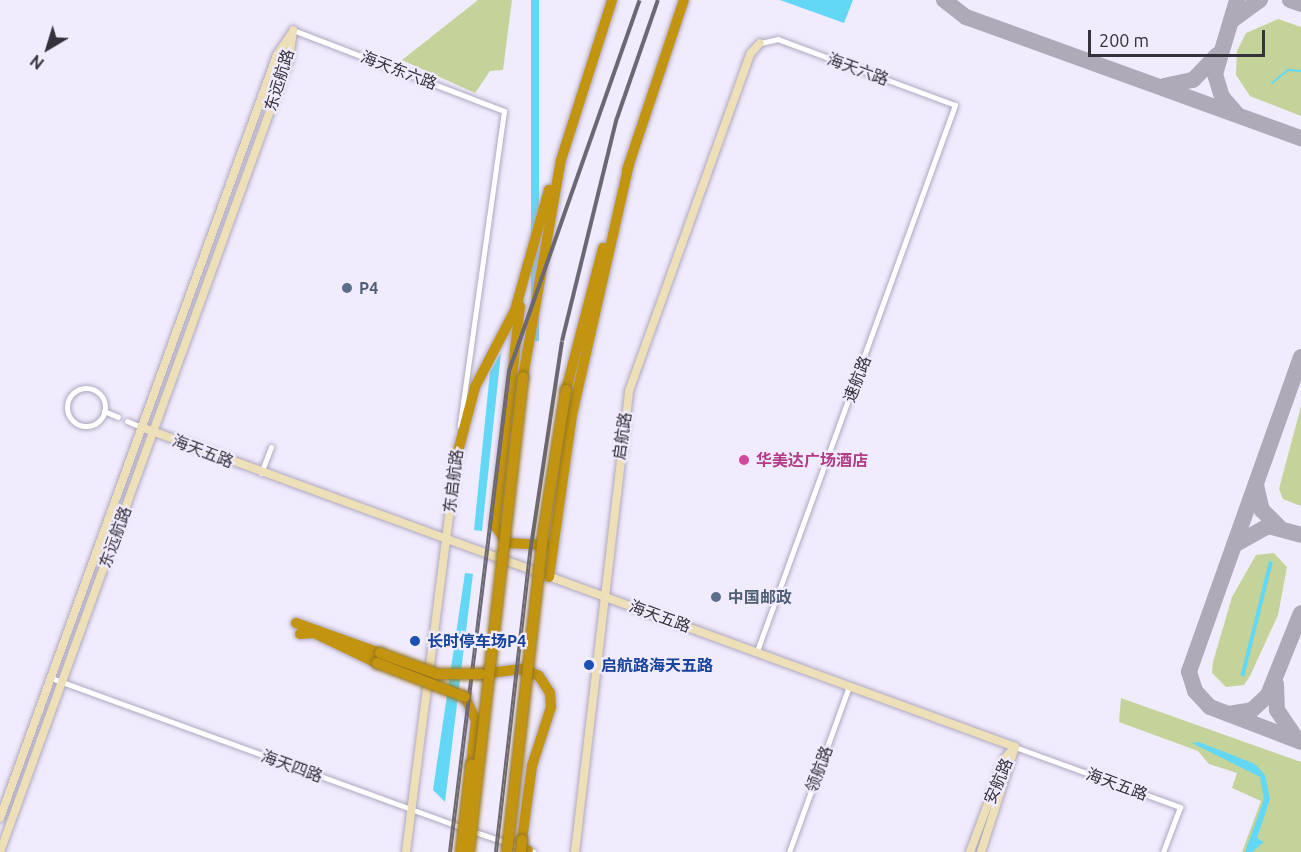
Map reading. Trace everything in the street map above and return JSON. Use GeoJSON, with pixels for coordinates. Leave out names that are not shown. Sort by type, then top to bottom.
{"type":"FeatureCollection","features":[{"type":"Feature","properties":{"kind":"highway"},"geometry":{"type":"LineString","coordinates":[[555,533],[540,549],[508,543],[495,526],[522,288],[535,231],[561,160],[612,0]]}},
{"type":"Feature","properties":{"kind":"highway"},"geometry":{"type":"LineString","coordinates":[[507,852],[543,534],[566,390],[629,164],[683,3]]}},
{"type":"Feature","properties":{"kind":"highway"},"geometry":{"type":"LineString","coordinates":[[469,852],[523,377],[561,160]]}},
{"type":"Feature","properties":{"kind":"highway"},"geometry":{"type":"LineString","coordinates":[[549,577],[572,415],[629,164]]}},
{"type":"Feature","properties":{"kind":"highway"},"geometry":{"type":"LineString","coordinates":[[456,459],[475,387],[522,288]]}},
{"type":"Feature","properties":{"kind":"highway"},"geometry":{"type":"LineString","coordinates":[[296,623],[465,697],[476,721],[461,852]]}},
{"type":"Feature","properties":{"kind":"highway"},"geometry":{"type":"LineString","coordinates":[[300,634],[314,633],[379,658],[437,674],[481,674],[522,669],[539,676],[550,693],[551,707],[532,766],[527,849]]}},
{"type":"Feature","properties":{"kind":"street","name":"海天东六路"},"geometry":{"type":"LineString","coordinates":[[293,30],[504,111]]}},
{"type":"Feature","properties":{"kind":"street","name":"东远航路"},"geometry":{"type":"LineString","coordinates":[[0,818],[278,55],[293,30]]}},
{"type":"Feature","properties":{"kind":"street","name":"东远航路"},"geometry":{"type":"LineString","coordinates":[[0,852],[289,59],[293,30]]}},
{"type":"Feature","properties":{"kind":"street","name":"海天六路"},"geometry":{"type":"LineString","coordinates":[[760,43],[778,39],[955,105]]}},
{"type":"Feature","properties":{"kind":"street","name":"启航路"},"geometry":{"type":"LineString","coordinates":[[575,852],[628,391],[747,64],[760,43]]}},
{"type":"Feature","properties":{"kind":"street","name":"速航路"},"geometry":{"type":"LineString","coordinates":[[757,651],[955,105]]}},
{"type":"Feature","properties":{"kind":"street","name":"东启航路"},"geometry":{"type":"LineString","coordinates":[[406,852],[456,459],[504,111]]}},
{"type":"Feature","properties":{"kind":"street"},"geometry":{"type":"LineString","coordinates":[[91,388],[102,397],[104,411],[94,424],[78,424],[68,413],[68,400],[77,390],[91,388]]}},
{"type":"Feature","properties":{"kind":"street"},"geometry":{"type":"LineString","coordinates":[[104,411],[118,417]]}},
{"type":"Feature","properties":{"kind":"street"},"geometry":{"type":"LineString","coordinates":[[127,421],[141,427]]}},
{"type":"Feature","properties":{"kind":"street","name":"海天五路"},"geometry":{"type":"LineString","coordinates":[[141,427],[446,542],[757,651],[1180,807],[1163,852]]}},
{"type":"Feature","properties":{"kind":"street"},"geometry":{"type":"LineString","coordinates":[[261,473],[271,447]]}},
{"type":"Feature","properties":{"kind":"street","name":"海天四路"},"geometry":{"type":"LineString","coordinates":[[51,678],[412,810],[527,849]]}},
{"type":"Feature","properties":{"kind":"street","name":"领航路"},"geometry":{"type":"LineString","coordinates":[[789,852],[849,686]]}},
{"type":"Feature","properties":{"kind":"street","name":"安航路"},"geometry":{"type":"LineString","coordinates":[[970,852],[1005,758],[1015,747]]}},
{"type":"Feature","properties":{"kind":"street","name":"安航路"},"geometry":{"type":"LineString","coordinates":[[981,852],[1015,747]]}},
{"type":"Feature","properties":{"kind":"green space"},"geometry":{"type":"Polygon","coordinates":[[[478,0],[512,0],[503,70],[490,71],[475,93],[402,60],[478,0]]]}},
{"type":"Feature","properties":{"kind":"green space"},"geometry":{"type":"Polygon","coordinates":[[[1278,19],[1301,27],[1301,116],[1250,96],[1236,75],[1237,51],[1246,33],[1278,19]]]}},
{"type":"Feature","properties":{"kind":"green space"},"geometry":{"type":"Polygon","coordinates":[[[1301,406],[1301,506],[1283,499],[1279,489],[1301,406]]]}},
{"type":"Feature","properties":{"kind":"green space"},"geometry":{"type":"Polygon","coordinates":[[[1274,553],[1287,567],[1278,615],[1244,685],[1226,687],[1212,673],[1213,662],[1232,597],[1256,555],[1274,553]]]}},
{"type":"Feature","properties":{"kind":"green space"},"geometry":{"type":"Polygon","coordinates":[[[1121,698],[1301,762],[1301,852],[1242,852],[1261,801],[1232,788],[1237,773],[1209,764],[1198,751],[1119,722],[1121,698]]]}},
{"type":"Feature","properties":{"kind":"water"},"geometry":{"type":"Polygon","coordinates":[[[531,0],[539,0],[539,341],[531,341],[531,0]]]}},
{"type":"Feature","properties":{"kind":"water"},"geometry":{"type":"Polygon","coordinates":[[[780,0],[853,0],[844,23],[780,0]]]}},
{"type":"Feature","properties":{"kind":"water"},"geometry":{"type":"Polygon","coordinates":[[[501,353],[482,531],[474,530],[490,372],[501,353]]]}},
{"type":"Feature","properties":{"kind":"water"},"geometry":{"type":"Polygon","coordinates":[[[1269,561],[1273,562],[1244,676],[1240,675],[1269,561]]]}},
{"type":"Feature","properties":{"kind":"water"},"geometry":{"type":"Polygon","coordinates":[[[465,573],[473,574],[445,802],[433,790],[465,573]]]}},
{"type":"Feature","properties":{"kind":"water"},"geometry":{"type":"Polygon","coordinates":[[[1199,742],[1255,764],[1265,775],[1270,799],[1257,838],[1264,842],[1252,852],[1245,852],[1264,799],[1260,777],[1192,743],[1199,742]]]}},
{"type":"Feature","properties":{"kind":"waterway"},"geometry":{"type":"LineString","coordinates":[[1272,83],[1288,70],[1301,71]]}},
{"type":"Feature","properties":{"kind":"taxiway"},"geometry":{"type":"LineString","coordinates":[[944,0],[966,17],[1301,138]]}},
{"type":"Feature","properties":{"kind":"taxiway"},"geometry":{"type":"LineString","coordinates":[[1236,113],[1222,97],[1215,74],[1237,0]]}},
{"type":"Feature","properties":{"kind":"taxiway"},"geometry":{"type":"LineString","coordinates":[[1231,21],[1260,0]]}},
{"type":"Feature","properties":{"kind":"taxiway"},"geometry":{"type":"LineString","coordinates":[[1290,0],[1301,4]]}},
{"type":"Feature","properties":{"kind":"taxiway"},"geometry":{"type":"LineString","coordinates":[[1164,86],[1193,80],[1217,55]]}},
{"type":"Feature","properties":{"kind":"taxiway"},"geometry":{"type":"LineString","coordinates":[[1301,357],[1189,672],[1195,691],[1210,707],[1301,742]]}},
{"type":"Feature","properties":{"kind":"taxiway"},"geometry":{"type":"LineString","coordinates":[[1256,485],[1262,510],[1279,527]]}},
{"type":"Feature","properties":{"kind":"taxiway"},"geometry":{"type":"LineString","coordinates":[[1234,545],[1268,526],[1301,535]]}},
{"type":"Feature","properties":{"kind":"taxiway"},"geometry":{"type":"LineString","coordinates":[[1229,714],[1252,710],[1268,695],[1301,613]]}},
{"type":"Feature","properties":{"kind":"taxiway"},"geometry":{"type":"LineString","coordinates":[[1276,684],[1277,710],[1296,738]]}},
{"type":"Feature","properties":{"kind":"railway"},"geometry":{"type":"LineString","coordinates":[[450,852],[509,371],[640,0]]}},
{"type":"Feature","properties":{"kind":"railway"},"geometry":{"type":"LineString","coordinates":[[496,852],[530,553],[562,341],[616,121],[658,0]]}},
{"type":"Feature","properties":{"kind":"place","name":"P4"},"geometry":{"type":"Point","coordinates":[347,288]}},
{"type":"Feature","properties":{"kind":"place","name":"华美达广场酒店"},"geometry":{"type":"Point","coordinates":[744,460]}},
{"type":"Feature","properties":{"kind":"place","name":"中国邮政"},"geometry":{"type":"Point","coordinates":[716,597]}},
{"type":"Feature","properties":{"kind":"place","name":"长时停车场P4"},"geometry":{"type":"Point","coordinates":[415,641]}},
{"type":"Feature","properties":{"kind":"place","name":"启航路海天五路"},"geometry":{"type":"Point","coordinates":[589,665]}}]}
